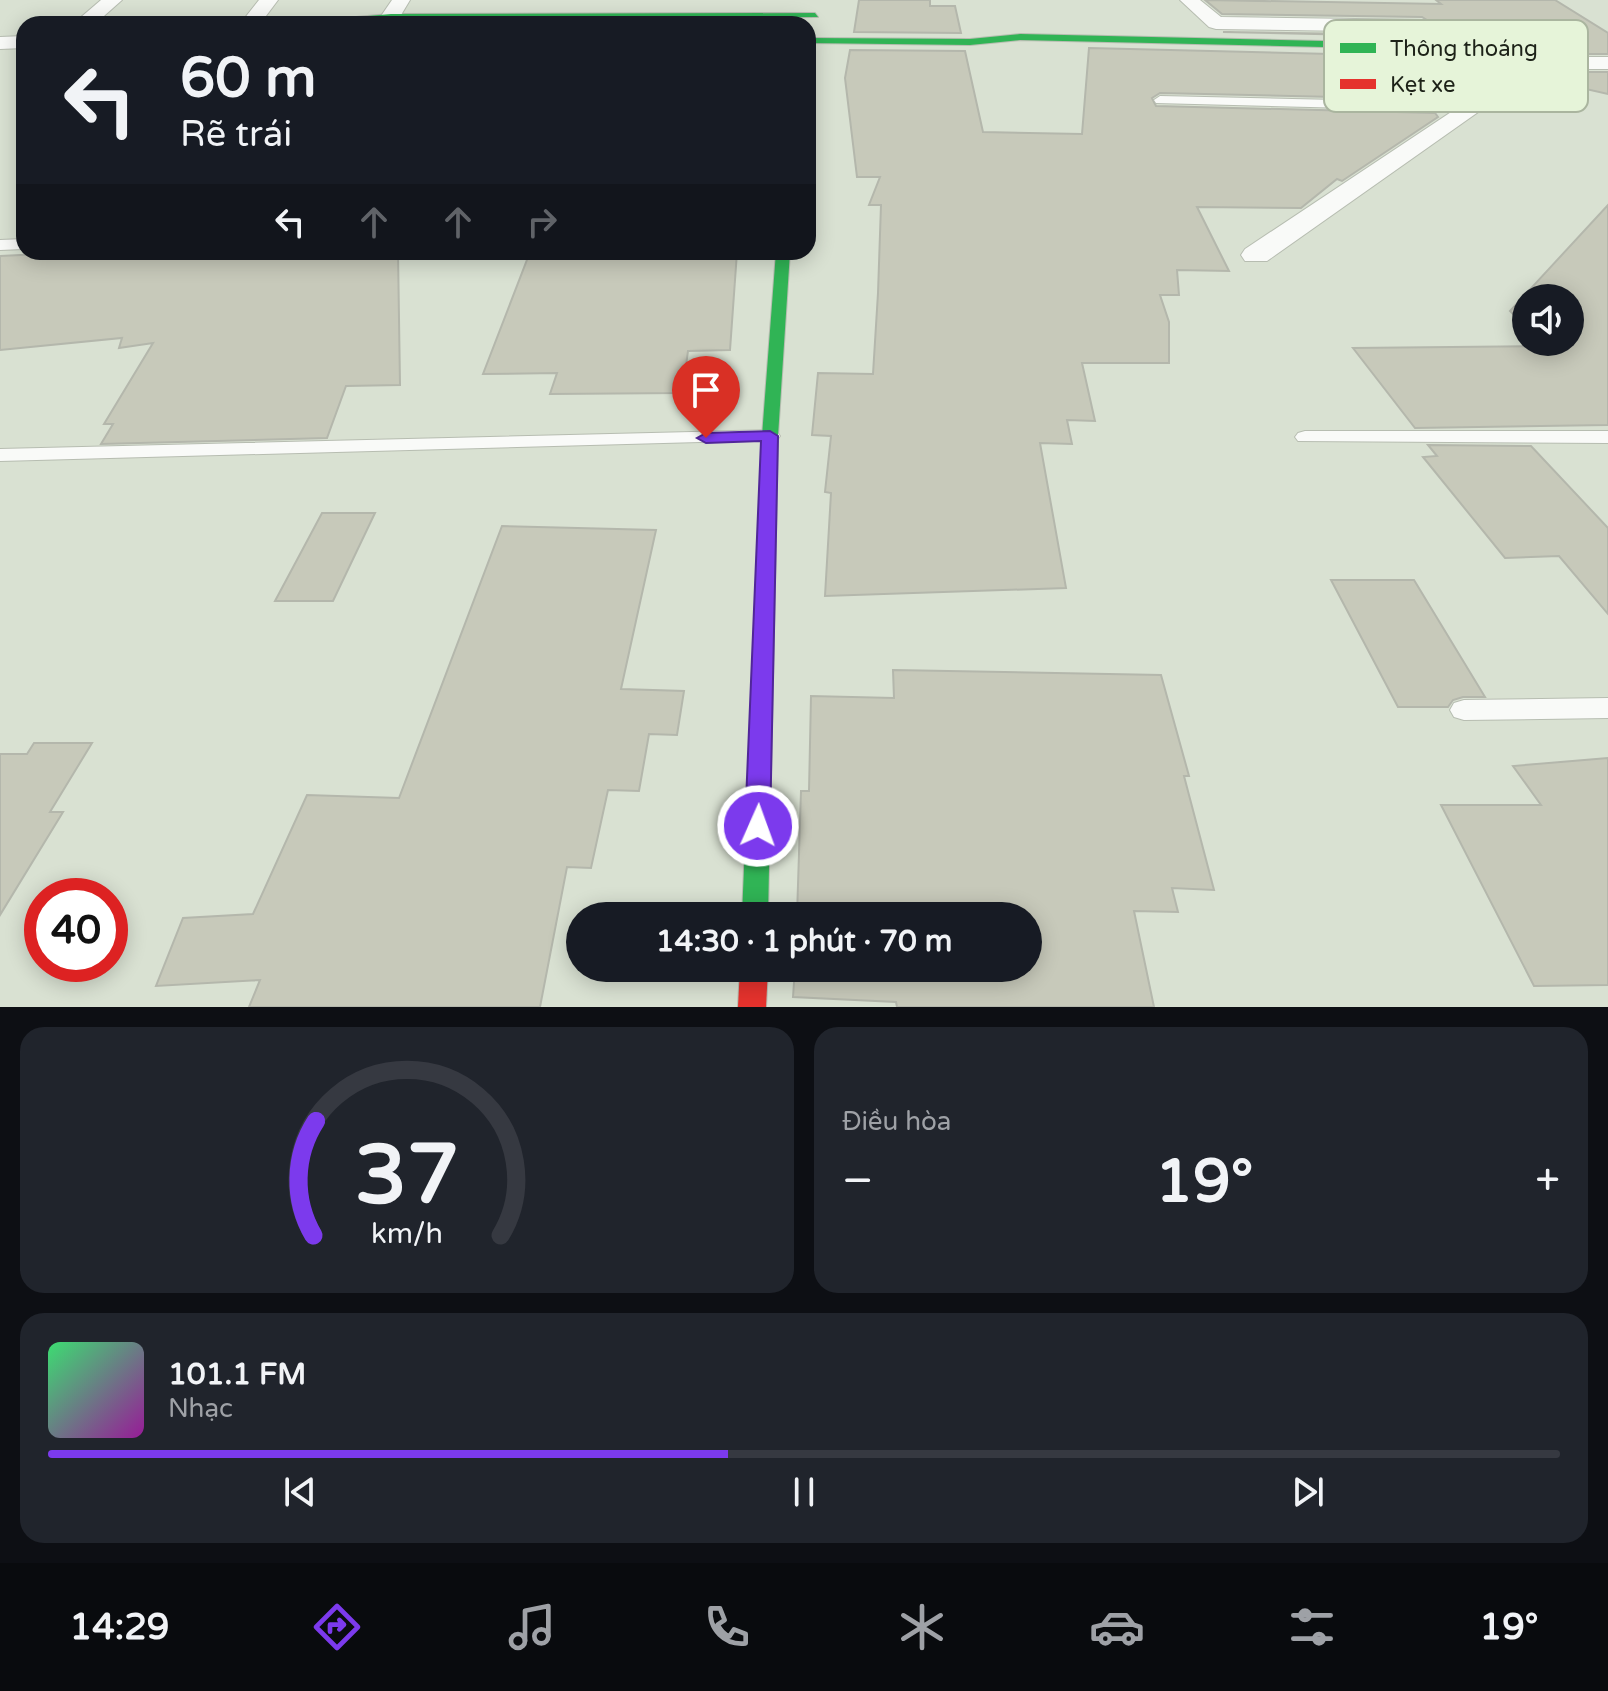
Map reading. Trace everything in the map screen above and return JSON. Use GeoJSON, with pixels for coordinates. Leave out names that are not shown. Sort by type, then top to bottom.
{"type":"FeatureCollection","features":[{"type":"Feature","properties":{"kind":"street"},"geometry":{"type":"LineString","coordinates":[[93,16],[113,0]]}},
{"type":"Feature","properties":{"kind":"street"},"geometry":{"type":"LineString","coordinates":[[256,16],[269,0]]}},
{"type":"Feature","properties":{"kind":"street"},"geometry":{"type":"LineString","coordinates":[[1189,0],[1216,23],[1324,25]]}},
{"type":"Feature","properties":{"kind":"street"},"geometry":{"type":"LineString","coordinates":[[337,16],[396,8],[817,8]]}},
{"type":"Feature","properties":{"kind":"street"},"geometry":{"type":"LineString","coordinates":[[816,45],[970,42],[1020,37],[1324,44]]}},
{"type":"Feature","properties":{"kind":"street"},"geometry":{"type":"LineString","coordinates":[[1256,255],[1463,112]]}},
{"type":"Feature","properties":{"kind":"street"},"geometry":{"type":"LineString","coordinates":[[755,902],[770,436],[782,260]]}},
{"type":"Feature","properties":{"kind":"street"},"geometry":{"type":"LineString","coordinates":[[752,1007],[753,982]]}},
{"type":"Feature","properties":{"kind":"lane"},"geometry":{"type":"LineString","coordinates":[[1160,100],[1324,104]]}},
{"type":"Feature","properties":{"kind":"lane"},"geometry":{"type":"LineString","coordinates":[[0,455],[770,436]]}},
{"type":"Feature","properties":{"kind":"lane"},"geometry":{"type":"LineString","coordinates":[[1305,437],[1608,437]]}},
{"type":"Feature","properties":{"kind":"lane"},"geometry":{"type":"LineString","coordinates":[[1464,710],[1608,708]]}},
{"type":"Feature","properties":{"kind":"building"},"geometry":{"type":"Polygon","coordinates":[[[859,0],[930,0],[930,6],[955,6],[961,33],[854,32],[859,0]]]}},
{"type":"Feature","properties":{"kind":"building"},"geometry":{"type":"Polygon","coordinates":[[[1205,0],[1441,4],[1436,0],[1555,0],[1587,20],[1427,20],[1422,17],[1222,14],[1205,0]]]}},
{"type":"Feature","properties":{"kind":"building"},"geometry":{"type":"Polygon","coordinates":[[[1588,21],[1608,33],[1608,54],[1588,54],[1588,21]]]}},
{"type":"Feature","properties":{"kind":"building"},"geometry":{"type":"Polygon","coordinates":[[[1089,48],[1324,54],[1324,97],[1160,93],[1152,98],[1156,106],[1435,113],[1438,117],[1342,181],[1337,179],[1301,208],[1197,207],[1229,271],[1177,270],[1179,295],[1160,295],[1169,322],[1169,363],[1082,363],[1095,421],[1067,420],[1072,444],[1040,443],[1066,588],[825,596],[831,493],[825,492],[831,436],[812,435],[818,373],[873,374],[878,293],[881,205],[869,205],[880,177],[857,177],[845,78],[850,50],[965,51],[983,132],[1082,134],[1089,48]]]}},
{"type":"Feature","properties":{"kind":"building"},"geometry":{"type":"Polygon","coordinates":[[[1588,72],[1608,72],[1608,94],[1588,89],[1588,72]]]}},
{"type":"Feature","properties":{"kind":"building"},"geometry":{"type":"Polygon","coordinates":[[[1608,205],[1608,425],[1415,428],[1353,348],[1512,346],[1512,356],[1584,356],[1584,284],[1535,284],[1608,205]]]}},
{"type":"Feature","properties":{"kind":"building"},"geometry":{"type":"Polygon","coordinates":[[[16,255],[16,260],[398,260],[400,385],[346,386],[327,438],[101,444],[113,424],[104,424],[153,343],[119,348],[122,338],[0,350],[0,256],[16,255]]]}},
{"type":"Feature","properties":{"kind":"building"},"geometry":{"type":"Polygon","coordinates":[[[527,260],[736,260],[730,350],[688,351],[682,393],[550,394],[557,373],[483,374],[527,260]]]}},
{"type":"Feature","properties":{"kind":"building"},"geometry":{"type":"Polygon","coordinates":[[[1428,445],[1531,446],[1608,528],[1608,614],[1559,556],[1505,558],[1423,457],[1437,456],[1428,445]]]}},
{"type":"Feature","properties":{"kind":"building"},"geometry":{"type":"Polygon","coordinates":[[[322,513],[375,513],[333,601],[275,601],[322,513]]]}},
{"type":"Feature","properties":{"kind":"building"},"geometry":{"type":"Polygon","coordinates":[[[502,526],[656,530],[621,689],[684,691],[677,735],[649,734],[639,791],[608,790],[591,868],[567,867],[540,1007],[249,1007],[260,980],[156,986],[183,918],[253,914],[307,795],[399,798],[502,526]]]}},
{"type":"Feature","properties":{"kind":"building"},"geometry":{"type":"Polygon","coordinates":[[[1331,580],[1414,580],[1485,697],[1463,697],[1453,700],[1448,707],[1398,707],[1331,580]]]}},
{"type":"Feature","properties":{"kind":"building"},"geometry":{"type":"Polygon","coordinates":[[[893,670],[1161,675],[1189,776],[1184,776],[1214,890],[1172,888],[1178,912],[1134,911],[1154,1007],[897,1007],[896,1002],[793,997],[794,982],[1042,982],[1042,902],[797,902],[801,791],[809,791],[811,696],[894,698],[893,670]]]}},
{"type":"Feature","properties":{"kind":"building"},"geometry":{"type":"Polygon","coordinates":[[[34,743],[92,743],[50,812],[63,812],[0,915],[0,754],[27,754],[34,743]]]}},
{"type":"Feature","properties":{"kind":"building"},"geometry":{"type":"Polygon","coordinates":[[[1608,758],[1608,985],[1534,986],[1441,805],[1541,805],[1513,766],[1608,758]]]}},
{"type":"Feature","properties":{"kind":"traffic: fast"},"geometry":{"type":"LineString","coordinates":[[391,16],[815,15]]}},
{"type":"Feature","properties":{"kind":"traffic: fast"},"geometry":{"type":"LineString","coordinates":[[816,41],[970,42],[1020,37],[1324,44]]}},
{"type":"Feature","properties":{"kind":"traffic: fast"},"geometry":{"type":"LineString","coordinates":[[755,902],[770,436],[782,260]]}},
{"type":"Feature","properties":{"kind":"traffic: jam"},"geometry":{"type":"LineString","coordinates":[[752,1007],[753,982]]}},
{"type":"Feature","properties":{"kind":"route"},"geometry":{"type":"LineString","coordinates":[[706,438],[770,436],[758,826]]}}]}
